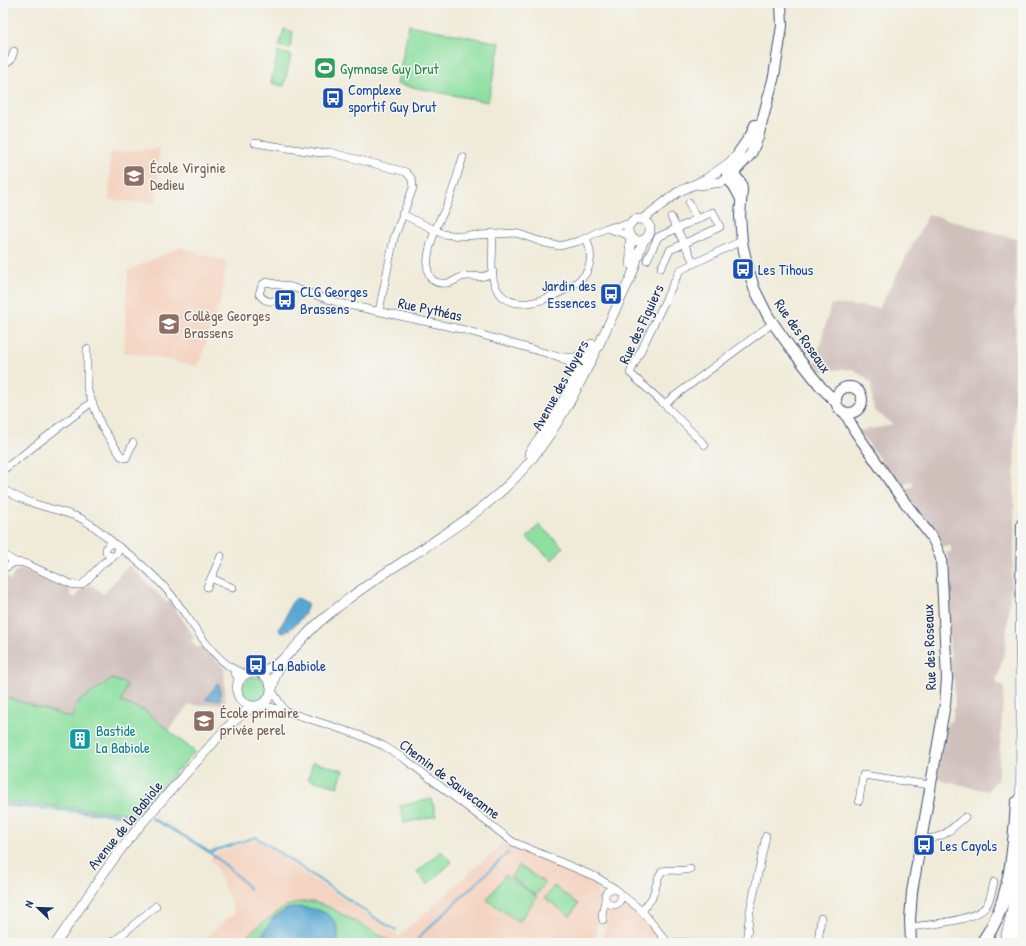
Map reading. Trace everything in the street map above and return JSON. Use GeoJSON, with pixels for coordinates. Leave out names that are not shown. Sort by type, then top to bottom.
{"type":"FeatureCollection","features":[{"type":"Feature","properties":{"kind":"highway"},"geometry":{"type":"LineString","coordinates":[[982,943],[988,935],[999,910],[1006,887],[1014,848],[1019,761],[1023,524]]}},
{"type":"Feature","properties":{"kind":"highway"},"geometry":{"type":"LineString","coordinates":[[1006,943],[1018,883],[1021,837],[1023,722],[1022,585]]}},
{"type":"Feature","properties":{"kind":"highway"},"geometry":{"type":"LineString","coordinates":[[1017,943],[1023,913]]}},
{"type":"Feature","properties":{"kind":"main road"},"geometry":{"type":"LineString","coordinates":[[729,174],[751,154],[758,137],[774,76],[782,26],[781,3]]}},
{"type":"Feature","properties":{"kind":"main road"},"geometry":{"type":"LineString","coordinates":[[729,174],[738,159],[739,152],[752,135],[774,76]]}},
{"type":"Feature","properties":{"kind":"main road","name":"Rue des Roseaux"},"geometry":{"type":"LineString","coordinates":[[729,174],[741,182],[742,190],[740,216],[742,242],[754,288],[768,316],[802,362],[822,387],[837,397]]}},
{"type":"Feature","properties":{"kind":"main road","name":"Rue des Roseaux"},"geometry":{"type":"LineString","coordinates":[[850,387],[858,390],[862,403],[860,407],[849,413],[839,409],[837,397],[841,390],[850,387]]}},
{"type":"Feature","properties":{"kind":"main road","name":"Rue des Roseaux"},"geometry":{"type":"LineString","coordinates":[[849,413],[851,425],[897,492],[933,539],[941,558],[947,679],[945,704],[920,838],[912,892],[910,927],[911,942]]}},
{"type":"Feature","properties":{"kind":"street"},"geometry":{"type":"LineString","coordinates":[[3,66],[11,60],[14,51]]}},
{"type":"Feature","properties":{"kind":"street"},"geometry":{"type":"LineString","coordinates":[[254,143],[320,153],[329,152],[406,172],[412,179],[413,188],[408,203],[402,214],[392,245],[379,312]]}},
{"type":"Feature","properties":{"kind":"street"},"geometry":{"type":"LineString","coordinates":[[642,219],[678,192],[706,179],[718,171],[729,163],[739,152]]}},
{"type":"Feature","properties":{"kind":"street"},"geometry":{"type":"LineString","coordinates":[[463,157],[448,202],[435,231],[427,268],[428,274],[432,279],[446,284],[465,276],[484,277],[493,272]]}},
{"type":"Feature","properties":{"kind":"street"},"geometry":{"type":"LineString","coordinates":[[688,187],[722,182],[729,174],[718,171]]}},
{"type":"Feature","properties":{"kind":"street"},"geometry":{"type":"LineString","coordinates":[[606,228],[629,236],[637,242],[644,240],[649,235],[650,227],[665,203]]}},
{"type":"Feature","properties":{"kind":"street"},"geometry":{"type":"LineString","coordinates":[[689,203],[697,220]]}},
{"type":"Feature","properties":{"kind":"street"},"geometry":{"type":"LineString","coordinates":[[647,260],[658,238],[713,212],[720,227],[670,250],[661,268]]}},
{"type":"Feature","properties":{"kind":"street"},"geometry":{"type":"LineString","coordinates":[[402,214],[435,231],[450,235],[516,233],[559,246],[579,241],[606,228],[629,224],[635,219],[642,219],[646,221],[650,227]]}},
{"type":"Feature","properties":{"kind":"street"},"geometry":{"type":"LineString","coordinates":[[671,217],[694,263]]}},
{"type":"Feature","properties":{"kind":"street"},"geometry":{"type":"LineString","coordinates":[[629,224],[629,236]]}},
{"type":"Feature","properties":{"kind":"street"},"geometry":{"type":"LineString","coordinates":[[492,233],[493,272],[495,284],[504,296],[514,302],[527,303],[536,302],[557,294],[582,278],[586,273],[591,256],[586,238]]}},
{"type":"Feature","properties":{"kind":"street","name":"Avenue des Noyers"},"geometry":{"type":"LineString","coordinates":[[575,384],[581,365],[629,266],[631,256],[629,236]]}},
{"type":"Feature","properties":{"kind":"street","name":"Avenue des Noyers"},"geometry":{"type":"LineString","coordinates":[[257,672],[267,670],[284,659],[322,619],[466,518],[508,479],[526,459],[575,384],[631,277],[637,254],[644,240]]}},
{"type":"Feature","properties":{"kind":"street","name":"Rue des Figuiers"},"geometry":{"type":"LineString","coordinates":[[664,404],[630,373],[680,270],[742,242]]}},
{"type":"Feature","properties":{"kind":"street","name":"Rue Pythéas"},"geometry":{"type":"LineString","coordinates":[[291,287],[273,302],[268,302],[263,299],[260,294],[262,280],[272,282],[291,287],[339,303],[465,330],[563,358]]}},
{"type":"Feature","properties":{"kind":"street"},"geometry":{"type":"LineString","coordinates":[[705,445],[664,404],[773,323]]}},
{"type":"Feature","properties":{"kind":"street"},"geometry":{"type":"LineString","coordinates":[[86,349],[87,388],[102,427],[121,456],[126,458],[133,443]]}},
{"type":"Feature","properties":{"kind":"street"},"geometry":{"type":"LineString","coordinates":[[563,358],[575,358],[588,352]]}},
{"type":"Feature","properties":{"kind":"street"},"geometry":{"type":"LineString","coordinates":[[563,358],[571,363],[574,369],[575,384]]}},
{"type":"Feature","properties":{"kind":"street"},"geometry":{"type":"LineString","coordinates":[[575,358],[581,365]]}},
{"type":"Feature","properties":{"kind":"street"},"geometry":{"type":"LineString","coordinates":[[3,470],[92,402]]}},
{"type":"Feature","properties":{"kind":"street"},"geometry":{"type":"LineString","coordinates":[[3,489],[29,501],[80,518],[99,530],[151,574],[169,592],[202,637],[233,669],[246,674],[257,672],[269,680],[272,690],[285,711]]}},
{"type":"Feature","properties":{"kind":"street"},"geometry":{"type":"LineString","coordinates":[[103,534],[106,550],[109,556],[124,555],[131,557]]}},
{"type":"Feature","properties":{"kind":"street"},"geometry":{"type":"LineString","coordinates":[[103,563],[106,550],[112,544],[116,545]]}},
{"type":"Feature","properties":{"kind":"street"},"geometry":{"type":"LineString","coordinates":[[3,554],[15,562],[24,563],[71,584],[80,585],[86,582],[103,563],[118,553],[116,545]]}},
{"type":"Feature","properties":{"kind":"street"},"geometry":{"type":"LineString","coordinates":[[207,587],[221,556]]}},
{"type":"Feature","properties":{"kind":"street"},"geometry":{"type":"LineString","coordinates":[[3,569],[15,562]]}},
{"type":"Feature","properties":{"kind":"street"},"geometry":{"type":"LineString","coordinates":[[211,578],[233,588]]}},
{"type":"Feature","properties":{"kind":"street","name":"Avenue des Noyers"},"geometry":{"type":"LineString","coordinates":[[272,690],[276,674],[284,659]]}},
{"type":"Feature","properties":{"kind":"street"},"geometry":{"type":"LineString","coordinates":[[233,669],[239,681]]}},
{"type":"Feature","properties":{"kind":"street"},"geometry":{"type":"LineString","coordinates":[[246,674],[239,681],[236,690],[239,699],[243,703],[256,707],[268,701],[272,690]]}},
{"type":"Feature","properties":{"kind":"street","name":"Avenue de la Babiole"},"geometry":{"type":"LineString","coordinates":[[224,731],[237,708],[239,699]]}},
{"type":"Feature","properties":{"kind":"street","name":"Avenue de la Babiole"},"geometry":{"type":"LineString","coordinates":[[56,943],[99,879],[156,806],[240,715],[256,707]]}},
{"type":"Feature","properties":{"kind":"street","name":"Chemin de Sauvecanne"},"geometry":{"type":"LineString","coordinates":[[256,707],[271,707],[285,711],[359,735],[384,746],[406,760],[513,842],[596,877],[614,888]]}},
{"type":"Feature","properties":{"kind":"street"},"geometry":{"type":"LineString","coordinates":[[859,800],[863,774],[930,785]]}},
{"type":"Feature","properties":{"kind":"street"},"geometry":{"type":"LineString","coordinates":[[920,838],[934,839],[943,836],[965,817]]}},
{"type":"Feature","properties":{"kind":"street"},"geometry":{"type":"LineString","coordinates":[[746,943],[750,911],[766,836]]}},
{"type":"Feature","properties":{"kind":"street"},"geometry":{"type":"LineString","coordinates":[[640,910],[652,898],[662,871],[668,869],[683,871],[690,869]]}},
{"type":"Feature","properties":{"kind":"street"},"geometry":{"type":"LineString","coordinates":[[596,877],[603,890],[607,903],[640,910]]}},
{"type":"Feature","properties":{"kind":"street"},"geometry":{"type":"LineString","coordinates":[[910,927],[964,919],[979,913],[986,906],[991,896],[994,882]]}},
{"type":"Feature","properties":{"kind":"street"},"geometry":{"type":"LineString","coordinates":[[621,894],[621,898],[606,912],[603,920],[602,915],[607,890],[614,888],[640,910],[668,943]]}},
{"type":"Feature","properties":{"kind":"street"},"geometry":{"type":"LineString","coordinates":[[112,943],[156,906]]}},
{"type":"Feature","properties":{"kind":"street"},"geometry":{"type":"LineString","coordinates":[[818,943],[821,918]]}},
{"type":"Feature","properties":{"kind":"street"},"geometry":{"type":"LineString","coordinates":[[671,943],[691,943]]}},
{"type":"Feature","properties":{"kind":"shaded area","name":"École Virginie Dedieu"},"geometry":{"type":"Polygon","coordinates":[[[160,148],[156,203],[109,200],[110,153],[160,148]]]}},
{"type":"Feature","properties":{"kind":"shaded area"},"geometry":{"type":"Polygon","coordinates":[[[929,214],[1016,239],[1014,551],[1005,650],[996,683],[1004,686],[998,779],[987,791],[942,781],[938,778],[937,772],[948,721],[952,722],[955,704],[954,680],[951,679],[948,610],[950,609],[947,552],[951,552],[951,546],[942,546],[905,497],[903,493],[907,488],[913,486],[912,481],[901,484],[897,483],[859,431],[893,425],[874,410],[871,383],[853,369],[813,371],[831,304],[879,308],[929,214]]]}},
{"type":"Feature","properties":{"kind":"shaded area","name":"Collège Georges Brassens"},"geometry":{"type":"Polygon","coordinates":[[[181,247],[226,262],[222,296],[198,366],[124,352],[128,270],[181,247]]]}},
{"type":"Feature","properties":{"kind":"shaded area"},"geometry":{"type":"Polygon","coordinates":[[[127,566],[130,566],[167,603],[170,601],[194,637],[191,641],[197,648],[201,645],[224,668],[226,705],[189,705],[168,730],[144,710],[121,702],[72,718],[3,696],[3,570],[10,581],[15,572],[22,569],[71,591],[69,595],[76,598],[80,590],[91,585],[104,594],[127,566]]]}},
{"type":"Feature","properties":{"kind":"shaded area"},"geometry":{"type":"Polygon","coordinates":[[[257,839],[305,874],[399,936],[503,843],[588,876],[596,884],[600,896],[595,943],[201,943],[226,919],[235,914],[216,867],[210,859],[216,853],[257,839]]]}},
{"type":"Feature","properties":{"kind":"shaded area"},"geometry":{"type":"Polygon","coordinates":[[[620,908],[639,914],[647,922],[661,943],[603,943],[607,915],[612,909],[620,908]]]}},
{"type":"Feature","properties":{"kind":"green space"},"geometry":{"type":"Polygon","coordinates":[[[409,25],[500,43],[488,102],[397,84],[409,25]]]}},
{"type":"Feature","properties":{"kind":"green space"},"geometry":{"type":"Polygon","coordinates":[[[284,29],[292,31],[293,33],[290,48],[279,46],[284,29]]]}},
{"type":"Feature","properties":{"kind":"green space"},"geometry":{"type":"Polygon","coordinates":[[[278,52],[291,55],[284,86],[271,83],[278,52]]]}},
{"type":"Feature","properties":{"kind":"green space"},"geometry":{"type":"Polygon","coordinates":[[[539,525],[563,547],[552,560],[527,538],[539,525]]]}},
{"type":"Feature","properties":{"kind":"green space"},"geometry":{"type":"Polygon","coordinates":[[[255,677],[264,680],[267,689],[264,698],[255,701],[246,698],[243,689],[246,680],[255,677]]]}},
{"type":"Feature","properties":{"kind":"green space"},"geometry":{"type":"Polygon","coordinates":[[[112,679],[127,684],[121,702],[144,710],[195,752],[135,814],[3,802],[3,696],[72,718],[77,703],[112,679]]]}},
{"type":"Feature","properties":{"kind":"green space"},"geometry":{"type":"Polygon","coordinates":[[[313,762],[343,770],[338,787],[308,779],[313,762]]]}},
{"type":"Feature","properties":{"kind":"green space"},"geometry":{"type":"Polygon","coordinates":[[[432,799],[436,816],[404,823],[400,806],[432,799]]]}},
{"type":"Feature","properties":{"kind":"green space"},"geometry":{"type":"Polygon","coordinates":[[[441,851],[452,862],[427,885],[417,872],[441,851]]]}},
{"type":"Feature","properties":{"kind":"green space"},"geometry":{"type":"Polygon","coordinates":[[[519,865],[545,883],[536,895],[511,877],[519,865]]]}},
{"type":"Feature","properties":{"kind":"green space"},"geometry":{"type":"Polygon","coordinates":[[[505,875],[537,897],[519,922],[487,900],[505,875]]]}},
{"type":"Feature","properties":{"kind":"green space"},"geometry":{"type":"Polygon","coordinates":[[[554,886],[578,904],[570,916],[545,898],[554,886]]]}},
{"type":"Feature","properties":{"kind":"green space"},"geometry":{"type":"Polygon","coordinates":[[[301,902],[313,902],[329,907],[394,943],[227,943],[244,939],[257,927],[286,906],[301,902]]]}},
{"type":"Feature","properties":{"kind":"water"},"geometry":{"type":"Polygon","coordinates":[[[297,598],[308,603],[305,613],[292,627],[284,633],[280,632],[279,628],[286,617],[292,602],[297,598]]]}},
{"type":"Feature","properties":{"kind":"water"},"geometry":{"type":"Polygon","coordinates":[[[217,684],[220,686],[220,700],[205,700],[217,684]]]}},
{"type":"Feature","properties":{"kind":"water"},"geometry":{"type":"Polygon","coordinates":[[[299,907],[315,909],[329,915],[337,926],[338,943],[257,943],[273,918],[287,909],[299,907]]]}},
{"type":"Feature","properties":{"kind":"waterway"},"geometry":{"type":"LineString","coordinates":[[3,805],[142,817]]}},
{"type":"Feature","properties":{"kind":"waterway"},"geometry":{"type":"LineString","coordinates":[[151,818],[179,833],[216,857],[250,889]]}},
{"type":"Feature","properties":{"kind":"waterway"},"geometry":{"type":"LineString","coordinates":[[210,852],[256,837],[380,921],[396,930]]}},
{"type":"Feature","properties":{"kind":"waterway"},"geometry":{"type":"LineString","coordinates":[[416,943],[420,936],[508,853]]}},
{"type":"Feature","properties":{"kind":"place","name":"Gymnase Guy Drut"},"geometry":{"type":"Point","coordinates":[325,68]}},
{"type":"Feature","properties":{"kind":"place","name":"Complexe sportif Guy Drut"},"geometry":{"type":"Point","coordinates":[333,98]}},
{"type":"Feature","properties":{"kind":"place","name":"École Virginie Dedieu"},"geometry":{"type":"Point","coordinates":[134,176]}},
{"type":"Feature","properties":{"kind":"place","name":"Les Tihous"},"geometry":{"type":"Point","coordinates":[743,269]}},
{"type":"Feature","properties":{"kind":"place","name":"Jardin des Essences"},"geometry":{"type":"Point","coordinates":[611,294]}},
{"type":"Feature","properties":{"kind":"place","name":"CLG Georges Brassens"},"geometry":{"type":"Point","coordinates":[285,300]}},
{"type":"Feature","properties":{"kind":"place","name":"Collège Georges Brassens"},"geometry":{"type":"Point","coordinates":[169,324]}},
{"type":"Feature","properties":{"kind":"place","name":"La Babiole"},"geometry":{"type":"Point","coordinates":[256,665]}},
{"type":"Feature","properties":{"kind":"place","name":"École primaire privée perel"},"geometry":{"type":"Point","coordinates":[204,721]}},
{"type":"Feature","properties":{"kind":"place","name":"Bastide La Babiole"},"geometry":{"type":"Point","coordinates":[80,739]}},
{"type":"Feature","properties":{"kind":"place","name":"Les Cayols"},"geometry":{"type":"Point","coordinates":[924,845]}}]}
